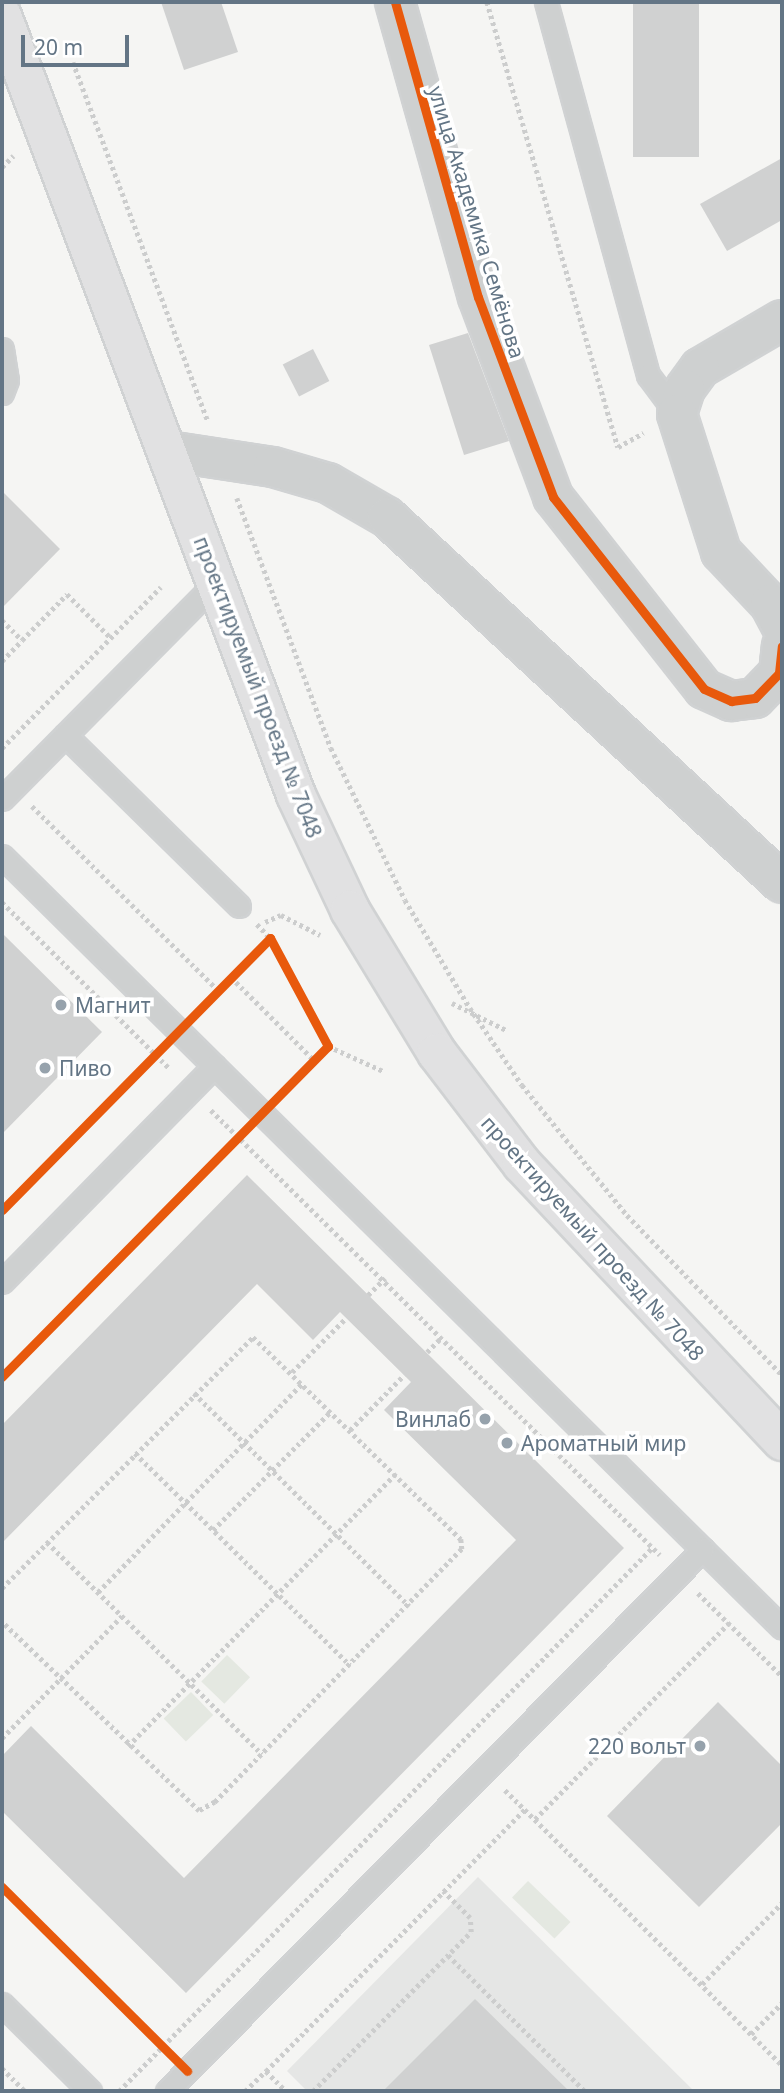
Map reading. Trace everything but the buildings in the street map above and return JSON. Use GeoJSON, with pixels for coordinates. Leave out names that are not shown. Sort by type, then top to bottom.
{"type":"FeatureCollection","features":[{"type":"Feature","properties":{"kind":"main road","name":"проектируемый проезд № 7048"},"geometry":{"type":"LineString","coordinates":[[2,16],[296,795],[350,910],[422,1030],[522,1164],[782,1441]]}},
{"type":"Feature","properties":{"kind":"street","name":"улица Академика Семёнова"},"geometry":{"type":"LineString","coordinates":[[395,2],[478,297],[553,497],[704,689],[731,701],[755,698],[779,673],[782,646]]}},
{"type":"Feature","properties":{"kind":"street"},"geometry":{"type":"LineString","coordinates":[[782,320],[700,368],[681,402],[721,552],[770,604],[782,627]]}},
{"type":"Feature","properties":{"kind":"street"},"geometry":{"type":"LineString","coordinates":[[168,451],[223,462],[273,467],[328,483],[387,517],[782,883]]}},
{"type":"Feature","properties":{"kind":"lane"},"geometry":{"type":"LineString","coordinates":[[546,2],[649,375],[681,402]]}},
{"type":"Feature","properties":{"kind":"lane"},"geometry":{"type":"LineString","coordinates":[[2,349],[8,380],[2,393]]}},
{"type":"Feature","properties":{"kind":"lane"},"geometry":{"type":"LineString","coordinates":[[8,794],[216,583]]}},
{"type":"Feature","properties":{"kind":"lane"},"geometry":{"type":"LineString","coordinates":[[65,735],[239,906]]}},
{"type":"Feature","properties":{"kind":"lane"},"geometry":{"type":"LineString","coordinates":[[2,856],[782,1628]]}},
{"type":"Feature","properties":{"kind":"lane"},"geometry":{"type":"LineString","coordinates":[[2,1282],[214,1066]]}},
{"type":"Feature","properties":{"kind":"lane"},"geometry":{"type":"LineString","coordinates":[[167,2091],[702,1549]]}},
{"type":"Feature","properties":{"kind":"lane"},"geometry":{"type":"LineString","coordinates":[[2,2004],[90,2091]]}},
{"type":"Feature","properties":{"kind":"path"},"geometry":{"type":"LineString","coordinates":[[487,2],[618,447],[681,402]]}},
{"type":"Feature","properties":{"kind":"path"},"geometry":{"type":"LineString","coordinates":[[73,62],[331,748],[405,900],[470,1008],[522,1085],[627,1215],[782,1375]]}},
{"type":"Feature","properties":{"kind":"path"},"geometry":{"type":"LineString","coordinates":[[2,167],[15,154]]}},
{"type":"Feature","properties":{"kind":"path"},"geometry":{"type":"LineString","coordinates":[[2,748],[161,587]]}},
{"type":"Feature","properties":{"kind":"path"},"geometry":{"type":"LineString","coordinates":[[2,661],[67,594],[111,638]]}},
{"type":"Feature","properties":{"kind":"path"},"geometry":{"type":"LineString","coordinates":[[2,620],[22,640]]}},
{"type":"Feature","properties":{"kind":"path"},"geometry":{"type":"LineString","coordinates":[[8,794],[218,990]]}},
{"type":"Feature","properties":{"kind":"path"},"geometry":{"type":"LineString","coordinates":[[2,902],[782,1676]]}},
{"type":"Feature","properties":{"kind":"path"},"geometry":{"type":"LineString","coordinates":[[260,948],[270,938],[277,950]]}},
{"type":"Feature","properties":{"kind":"path"},"geometry":{"type":"LineString","coordinates":[[146,1064],[241,967]]}},
{"type":"Feature","properties":{"kind":"path"},"geometry":{"type":"LineString","coordinates":[[231,977],[314,1060]]}},
{"type":"Feature","properties":{"kind":"path"},"geometry":{"type":"LineString","coordinates":[[321,1034],[328,1046],[383,1071]]}},
{"type":"Feature","properties":{"kind":"path"},"geometry":{"type":"LineString","coordinates":[[306,1069],[328,1046]]}},
{"type":"Feature","properties":{"kind":"path"},"geometry":{"type":"LineString","coordinates":[[229,1146],[262,1113]]}},
{"type":"Feature","properties":{"kind":"path"},"geometry":{"type":"LineString","coordinates":[[292,1372],[346,1318]]}},
{"type":"Feature","properties":{"kind":"path"},"geometry":{"type":"LineString","coordinates":[[2,1588],[249,1338],[259,1339],[461,1539],[462,1549],[208,1809],[199,1811],[128,1746],[2,1622]]}},
{"type":"Feature","properties":{"kind":"path"},"geometry":{"type":"LineString","coordinates":[[350,1430],[404,1375]]}},
{"type":"Feature","properties":{"kind":"path"},"geometry":{"type":"LineString","coordinates":[[98,1592],[303,1383]]}},
{"type":"Feature","properties":{"kind":"path"},"geometry":{"type":"LineString","coordinates":[[194,1393],[409,1606]]}},
{"type":"Feature","properties":{"kind":"path"},"geometry":{"type":"LineString","coordinates":[[214,1530],[331,1411]]}},
{"type":"Feature","properties":{"kind":"path"},"geometry":{"type":"LineString","coordinates":[[135,1453],[350,1665]]}},
{"type":"Feature","properties":{"kind":"path"},"geometry":{"type":"LineString","coordinates":[[128,1746],[395,1474]]}},
{"type":"Feature","properties":{"kind":"path"},"geometry":{"type":"LineString","coordinates":[[47,1542],[262,1754]]}},
{"type":"Feature","properties":{"kind":"path"},"geometry":{"type":"LineString","coordinates":[[119,2091],[652,1548]]}},
{"type":"Feature","properties":{"kind":"path"},"geometry":{"type":"LineString","coordinates":[[2,1738],[122,1616]]}},
{"type":"Feature","properties":{"kind":"path"},"geometry":{"type":"LineString","coordinates":[[535,1819],[729,1623]]}},
{"type":"Feature","properties":{"kind":"path"},"geometry":{"type":"LineString","coordinates":[[485,1769],[782,2065]]}},
{"type":"Feature","properties":{"kind":"path"},"geometry":{"type":"LineString","coordinates":[[245,2091],[524,1809]]}},
{"type":"Feature","properties":{"kind":"path"},"geometry":{"type":"LineString","coordinates":[[313,2091],[448,1955],[472,1926],[443,1891]]}},
{"type":"Feature","properties":{"kind":"path"},"geometry":{"type":"LineString","coordinates":[[701,1984],[782,1903]]}},
{"type":"Feature","properties":{"kind":"path"},"geometry":{"type":"LineString","coordinates":[[448,1955],[586,2091]]}},
{"type":"Feature","properties":{"kind":"path"},"geometry":{"type":"LineString","coordinates":[[751,2034],[782,2003]]}},
{"type":"Feature","properties":{"kind":"path"},"geometry":{"type":"LineString","coordinates":[[153,2038],[187,2071]]}},
{"type":"Feature","properties":{"kind":"path"},"geometry":{"type":"LineString","coordinates":[[2,2068],[25,2091]]}},
{"type":"Feature","properties":{"kind":"path"},"geometry":{"type":"LineString","coordinates":[[265,2071],[286,2091]]}},
{"type":"Feature","properties":{"kind":"shaded area"},"geometry":{"type":"Polygon","coordinates":[[[227,1655],[250,1677],[224,1704],[201,1682],[227,1655]]]}},
{"type":"Feature","properties":{"kind":"shaded area"},"geometry":{"type":"Polygon","coordinates":[[[191,1692],[213,1715],[186,1741],[164,1718],[191,1692]]]}},
{"type":"Feature","properties":{"kind":"shaded area"},"geometry":{"type":"Polygon","coordinates":[[[478,1877],[694,2091],[307,2091],[287,2071],[478,1877]]]}},
{"type":"Feature","properties":{"kind":"shaded area"},"geometry":{"type":"Polygon","coordinates":[[[528,1881],[570,1922],[554,1939],[512,1898],[528,1881]]]}},
{"type":"Feature","properties":{"kind":"cycle path"},"geometry":{"type":"LineString","coordinates":[[395,2],[478,297],[553,497],[704,689],[731,701],[755,698],[779,673],[782,646]]}},
{"type":"Feature","properties":{"kind":"cycle path"},"geometry":{"type":"LineString","coordinates":[[2,1210],[270,938],[328,1046],[2,1377]]}},
{"type":"Feature","properties":{"kind":"cycle path"},"geometry":{"type":"LineString","coordinates":[[2,1887],[187,2071]]}},
{"type":"Feature","properties":{"kind":"place","name":"Магнит"},"geometry":{"type":"Point","coordinates":[61,1005]}},
{"type":"Feature","properties":{"kind":"place","name":"Пиво"},"geometry":{"type":"Point","coordinates":[45,1068]}},
{"type":"Feature","properties":{"kind":"place","name":"Винлаб"},"geometry":{"type":"Point","coordinates":[485,1419]}},
{"type":"Feature","properties":{"kind":"place","name":"Ароматный мир"},"geometry":{"type":"Point","coordinates":[507,1443]}},
{"type":"Feature","properties":{"kind":"place","name":"220 вольт"},"geometry":{"type":"Point","coordinates":[700,1746]}}]}
